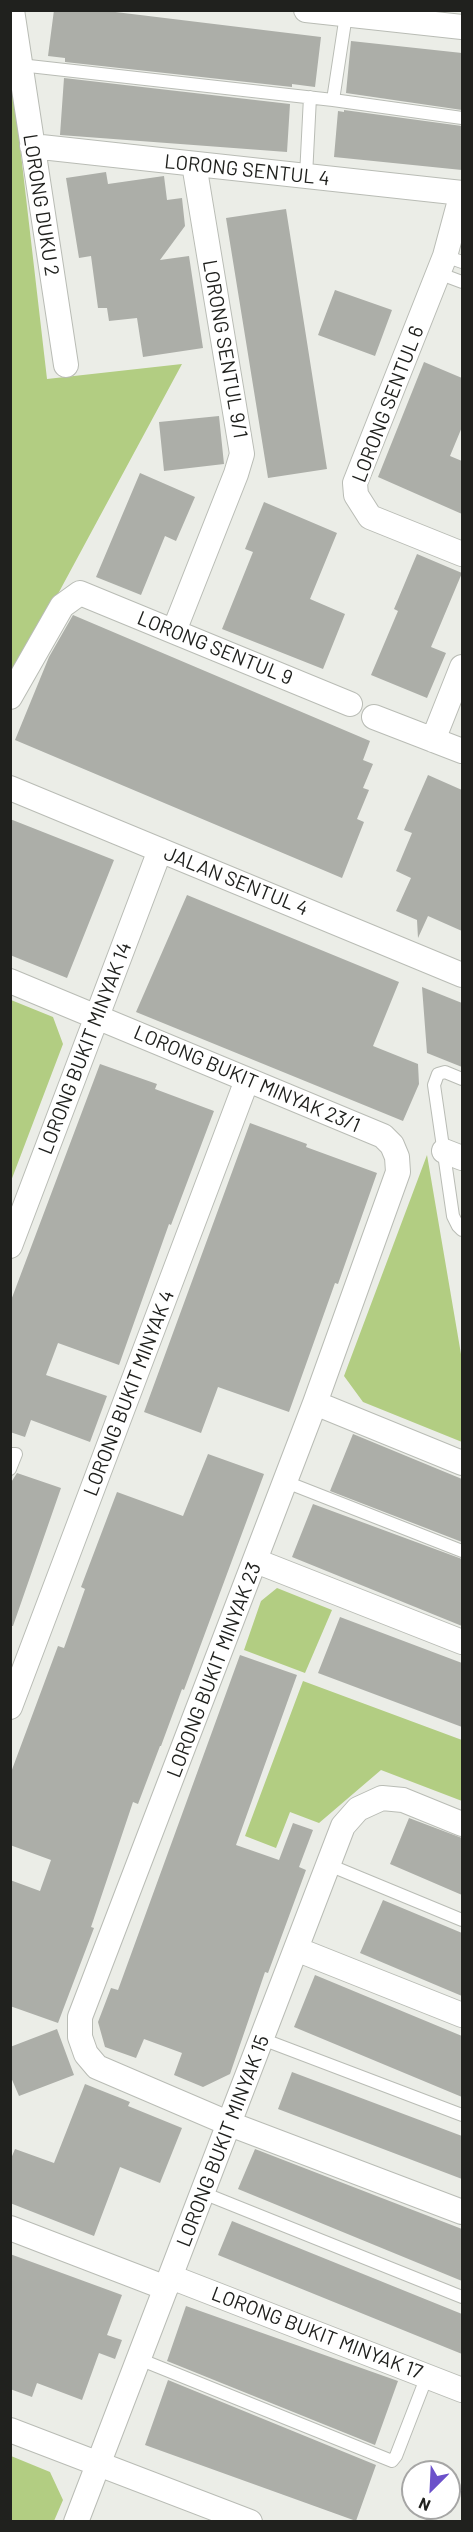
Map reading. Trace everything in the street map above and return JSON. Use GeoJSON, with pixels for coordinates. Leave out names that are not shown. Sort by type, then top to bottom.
{"type":"FeatureCollection","features":[{"type":"Feature","properties":{"kind":"street","name":"LORONG DUKU 2"},"geometry":{"type":"LineString","coordinates":[[12,10],[66,365]]}},
{"type":"Feature","properties":{"kind":"street"},"geometry":{"type":"LineString","coordinates":[[306,10],[450,21]]}},
{"type":"Feature","properties":{"kind":"street","name":"LORONG SENTUL 4"},"geometry":{"type":"LineString","coordinates":[[32,146],[462,193]]}},
{"type":"Feature","properties":{"kind":"street","name":"LORONG SENTUL 9/1"},"geometry":{"type":"LineString","coordinates":[[174,631],[242,454],[194,164]]}},
{"type":"Feature","properties":{"kind":"street","name":"LORONG SENTUL 6"},"geometry":{"type":"LineString","coordinates":[[462,193],[449,264],[355,483],[356,495],[361,507],[370,517],[462,554]]}},
{"type":"Feature","properties":{"kind":"street","name":"LORONG SENTUL 9"},"geometry":{"type":"LineString","coordinates":[[10,697],[62,606],[80,593],[350,704]]}},
{"type":"Feature","properties":{"kind":"street"},"geometry":{"type":"LineString","coordinates":[[433,740],[462,667]]}},
{"type":"Feature","properties":{"kind":"street"},"geometry":{"type":"LineString","coordinates":[[374,717],[462,751]]}},
{"type":"Feature","properties":{"kind":"street","name":"JALAN SENTUL 4"},"geometry":{"type":"LineString","coordinates":[[10,788],[462,975]]}},
{"type":"Feature","properties":{"kind":"street","name":"LORONG BUKIT MINYAK 14"},"geometry":{"type":"LineString","coordinates":[[12,1239],[160,850]]}},
{"type":"Feature","properties":{"kind":"street","name":"LORONG BUKIT MINYAK 23/1"},"geometry":{"type":"LineString","coordinates":[[10,981],[383,1136]]}},
{"type":"Feature","properties":{"kind":"street","name":"LORONG BUKIT MINYAK 4"},"geometry":{"type":"LineString","coordinates":[[10,1707],[247,1080]]}},
{"type":"Feature","properties":{"kind":"street","name":"LORONG BUKIT MINYAK 23"},"geometry":{"type":"LineString","coordinates":[[383,1136],[392,1145],[397,1158],[398,1172],[286,1482],[80,2017],[80,2037],[86,2054],[97,2067],[230,2124],[462,2212]]}},
{"type":"Feature","properties":{"kind":"street"},"geometry":{"type":"LineString","coordinates":[[315,1403],[462,1463]]}},
{"type":"Feature","properties":{"kind":"street"},"geometry":{"type":"LineString","coordinates":[[255,1561],[462,1642]]}},
{"type":"Feature","properties":{"kind":"street","name":"LORONG BUKIT MINYAK 15"},"geometry":{"type":"LineString","coordinates":[[76,2522],[344,1826],[358,1809],[382,1798],[403,1800],[462,1824]]}},
{"type":"Feature","properties":{"kind":"street"},"geometry":{"type":"LineString","coordinates":[[296,1949],[462,2015]]}},
{"type":"Feature","properties":{"kind":"street","name":"LORONG BUKIT MINYAK 17"},"geometry":{"type":"LineString","coordinates":[[10,2228],[168,2282],[462,2390]]}},
{"type":"Feature","properties":{"kind":"street"},"geometry":{"type":"LineString","coordinates":[[10,2430],[99,2462],[250,2522]]}},
{"type":"Feature","properties":{"kind":"lane"},"geometry":{"type":"LineString","coordinates":[[333,100],[353,14]]}},
{"type":"Feature","properties":{"kind":"lane"},"geometry":{"type":"LineString","coordinates":[[20,65],[310,97],[462,118]]}},
{"type":"Feature","properties":{"kind":"lane"},"geometry":{"type":"LineString","coordinates":[[306,176],[310,97]]}},
{"type":"Feature","properties":{"kind":"lane"},"geometry":{"type":"LineString","coordinates":[[449,264],[462,282]]}},
{"type":"Feature","properties":{"kind":"lane"},"geometry":{"type":"LineString","coordinates":[[462,1079],[445,1072],[438,1074],[434,1085],[453,1155],[453,1216],[462,1230]]}},
{"type":"Feature","properties":{"kind":"lane"},"geometry":{"type":"LineString","coordinates":[[10,1454],[16,1454],[10,1469]]}},
{"type":"Feature","properties":{"kind":"lane"},"geometry":{"type":"LineString","coordinates":[[286,1482],[462,1551]]}},
{"type":"Feature","properties":{"kind":"lane"},"geometry":{"type":"LineString","coordinates":[[328,1865],[462,1920]]}},
{"type":"Feature","properties":{"kind":"lane"},"geometry":{"type":"LineString","coordinates":[[262,2039],[462,2115]]}},
{"type":"Feature","properties":{"kind":"lane"},"geometry":{"type":"LineString","coordinates":[[203,2193],[462,2297]]}},
{"type":"Feature","properties":{"kind":"lane"},"geometry":{"type":"LineString","coordinates":[[139,2359],[392,2461],[427,2376]]}},
{"type":"Feature","properties":{"kind":"green space"},"geometry":{"type":"Polygon","coordinates":[[[11,68],[47,379],[182,364],[11,681],[11,68]]]}},
{"type":"Feature","properties":{"kind":"green space"},"geometry":{"type":"Polygon","coordinates":[[[11,1000],[53,1017],[63,1044],[11,1181],[11,1000]]]}},
{"type":"Feature","properties":{"kind":"green space"},"geometry":{"type":"Polygon","coordinates":[[[427,1155],[462,1360],[462,1442],[363,1402],[344,1376],[427,1155]]]}},
{"type":"Feature","properties":{"kind":"green space"},"geometry":{"type":"Polygon","coordinates":[[[277,1588],[332,1610],[305,1673],[244,1650],[261,1601],[277,1588]]]}},
{"type":"Feature","properties":{"kind":"green space"},"geometry":{"type":"Polygon","coordinates":[[[303,1681],[462,1740],[462,1801],[381,1770],[319,1823],[290,1812],[276,1848],[245,1836],[303,1681]]]}},
{"type":"Feature","properties":{"kind":"green space"},"geometry":{"type":"Polygon","coordinates":[[[11,2456],[50,2472],[63,2500],[54,2521],[11,2521],[11,2456]]]}},
{"type":"Feature","properties":{"kind":"building"},"geometry":{"type":"Polygon","coordinates":[[[54,10],[99,10],[321,37],[315,87],[292,84],[292,87],[65,62],[65,58],[48,56],[54,10]]]}},
{"type":"Feature","properties":{"kind":"building"},"geometry":{"type":"Polygon","coordinates":[[[351,41],[462,53],[462,110],[346,93],[351,41]]]}},
{"type":"Feature","properties":{"kind":"building"},"geometry":{"type":"Polygon","coordinates":[[[64,78],[290,104],[287,152],[60,135],[64,78]]]}},
{"type":"Feature","properties":{"kind":"building"},"geometry":{"type":"Polygon","coordinates":[[[344,110],[462,126],[462,170],[334,157],[338,111],[344,112],[344,110]]]}},
{"type":"Feature","properties":{"kind":"building"},"geometry":{"type":"Polygon","coordinates":[[[106,172],[108,184],[164,176],[167,200],[182,198],[185,226],[160,260],[189,256],[203,348],[143,357],[137,318],[109,321],[107,308],[98,308],[91,256],[79,258],[66,178],[106,172]]]}},
{"type":"Feature","properties":{"kind":"building"},"geometry":{"type":"Polygon","coordinates":[[[286,209],[327,469],[268,478],[226,218],[286,209]]]}},
{"type":"Feature","properties":{"kind":"building"},"geometry":{"type":"Polygon","coordinates":[[[335,290],[392,310],[375,356],[318,335],[335,290]]]}},
{"type":"Feature","properties":{"kind":"building"},"geometry":{"type":"Polygon","coordinates":[[[424,362],[462,378],[462,427],[450,456],[462,461],[462,514],[378,477],[424,362]]]}},
{"type":"Feature","properties":{"kind":"building"},"geometry":{"type":"Polygon","coordinates":[[[219,416],[224,464],[164,471],[159,422],[219,416]]]}},
{"type":"Feature","properties":{"kind":"building"},"geometry":{"type":"Polygon","coordinates":[[[140,473],[195,497],[176,541],[165,536],[141,595],[96,577],[140,473]]]}},
{"type":"Feature","properties":{"kind":"building"},"geometry":{"type":"Polygon","coordinates":[[[264,502],[337,533],[310,599],[345,614],[323,669],[222,629],[253,552],[245,549],[264,502]]]}},
{"type":"Feature","properties":{"kind":"building"},"geometry":{"type":"Polygon","coordinates":[[[417,554],[462,573],[431,647],[446,653],[427,698],[371,675],[398,611],[394,609],[417,554]]]}},
{"type":"Feature","properties":{"kind":"building"},"geometry":{"type":"Polygon","coordinates":[[[73,615],[370,741],[363,760],[373,764],[363,788],[369,790],[357,819],[364,822],[342,878],[15,740],[49,657],[73,615]]]}},
{"type":"Feature","properties":{"kind":"building"},"geometry":{"type":"Polygon","coordinates":[[[428,775],[462,790],[462,931],[428,916],[418,938],[417,920],[396,911],[411,878],[396,871],[412,833],[404,830],[428,775]]]}},
{"type":"Feature","properties":{"kind":"building"},"geometry":{"type":"Polygon","coordinates":[[[10,819],[114,860],[67,978],[10,955],[10,819]]]}},
{"type":"Feature","properties":{"kind":"building"},"geometry":{"type":"Polygon","coordinates":[[[187,895],[399,982],[373,1046],[418,1064],[419,1084],[403,1121],[136,1012],[187,895]]]}},
{"type":"Feature","properties":{"kind":"building"},"geometry":{"type":"Polygon","coordinates":[[[422,987],[462,1003],[462,1067],[427,1053],[422,987]]]}},
{"type":"Feature","properties":{"kind":"building"},"geometry":{"type":"Polygon","coordinates":[[[100,1064],[157,1084],[155,1089],[214,1111],[171,1225],[169,1224],[119,1365],[58,1343],[46,1375],[107,1396],[90,1442],[31,1420],[25,1437],[10,1432],[10,1303],[100,1064]]]}},
{"type":"Feature","properties":{"kind":"building"},"geometry":{"type":"Polygon","coordinates":[[[250,1123],[307,1144],[306,1147],[377,1173],[289,1412],[218,1387],[201,1433],[144,1412],[250,1123]]]}},
{"type":"Feature","properties":{"kind":"building"},"geometry":{"type":"Polygon","coordinates":[[[353,1434],[462,1479],[462,1542],[330,1491],[353,1434]]]}},
{"type":"Feature","properties":{"kind":"building"},"geometry":{"type":"Polygon","coordinates":[[[208,1454],[264,1474],[184,1690],[182,1689],[138,1804],[133,1802],[91,1927],[94,1928],[58,2023],[10,2006],[10,1880],[40,1891],[51,1860],[10,1845],[10,1775],[58,1646],[64,1648],[85,1589],[81,1587],[117,1492],[183,1516],[208,1454]]]}},
{"type":"Feature","properties":{"kind":"building"},"geometry":{"type":"Polygon","coordinates":[[[17,1473],[61,1488],[13,1626],[10,1626],[10,1484],[17,1473]]]}},
{"type":"Feature","properties":{"kind":"building"},"geometry":{"type":"Polygon","coordinates":[[[313,1504],[462,1559],[462,1626],[292,1557],[313,1504]]]}},
{"type":"Feature","properties":{"kind":"building"},"geometry":{"type":"Polygon","coordinates":[[[340,1617],[462,1663],[462,1727],[318,1673],[340,1617]]]}},
{"type":"Feature","properties":{"kind":"building"},"geometry":{"type":"Polygon","coordinates":[[[240,1655],[297,1675],[236,1845],[279,1860],[293,1823],[313,1830],[299,1867],[306,1870],[268,1973],[265,1972],[230,2074],[203,2087],[174,2075],[182,2053],[144,2039],[136,2058],[105,2047],[98,2022],[111,1988],[118,1990],[240,1655]]]}},
{"type":"Feature","properties":{"kind":"building"},"geometry":{"type":"Polygon","coordinates":[[[409,1818],[462,1838],[462,1895],[390,1864],[409,1818]]]}},
{"type":"Feature","properties":{"kind":"building"},"geometry":{"type":"Polygon","coordinates":[[[383,1900],[462,1933],[462,1996],[360,1953],[383,1900]]]}},
{"type":"Feature","properties":{"kind":"building"},"geometry":{"type":"Polygon","coordinates":[[[315,1975],[462,2036],[462,2097],[294,2027],[315,1975]]]}},
{"type":"Feature","properties":{"kind":"building"},"geometry":{"type":"Polygon","coordinates":[[[57,2029],[74,2075],[19,2096],[10,2075],[10,2047],[57,2029]]]}},
{"type":"Feature","properties":{"kind":"building"},"geometry":{"type":"Polygon","coordinates":[[[292,2072],[462,2136],[462,2179],[278,2109],[292,2072]]]}},
{"type":"Feature","properties":{"kind":"building"},"geometry":{"type":"Polygon","coordinates":[[[85,2084],[130,2102],[128,2106],[182,2128],[160,2183],[120,2167],[94,2236],[10,2203],[10,2161],[15,2149],[54,2163],[85,2084]]]}},
{"type":"Feature","properties":{"kind":"building"},"geometry":{"type":"Polygon","coordinates":[[[255,2149],[462,2229],[462,2281],[238,2189],[255,2149]]]}},
{"type":"Feature","properties":{"kind":"building"},"geometry":{"type":"Polygon","coordinates":[[[232,2221],[462,2314],[462,2354],[218,2255],[232,2221]]]}},
{"type":"Feature","properties":{"kind":"building"},"geometry":{"type":"Polygon","coordinates":[[[10,2254],[122,2295],[107,2335],[122,2340],[115,2359],[99,2353],[82,2400],[37,2383],[32,2397],[10,2389],[10,2254]]]}},
{"type":"Feature","properties":{"kind":"building"},"geometry":{"type":"Polygon","coordinates":[[[186,2306],[398,2381],[375,2445],[167,2361],[186,2306]]]}},
{"type":"Feature","properties":{"kind":"building"},"geometry":{"type":"Polygon","coordinates":[[[168,2380],[376,2465],[356,2521],[145,2445],[168,2380]]]}}]}
